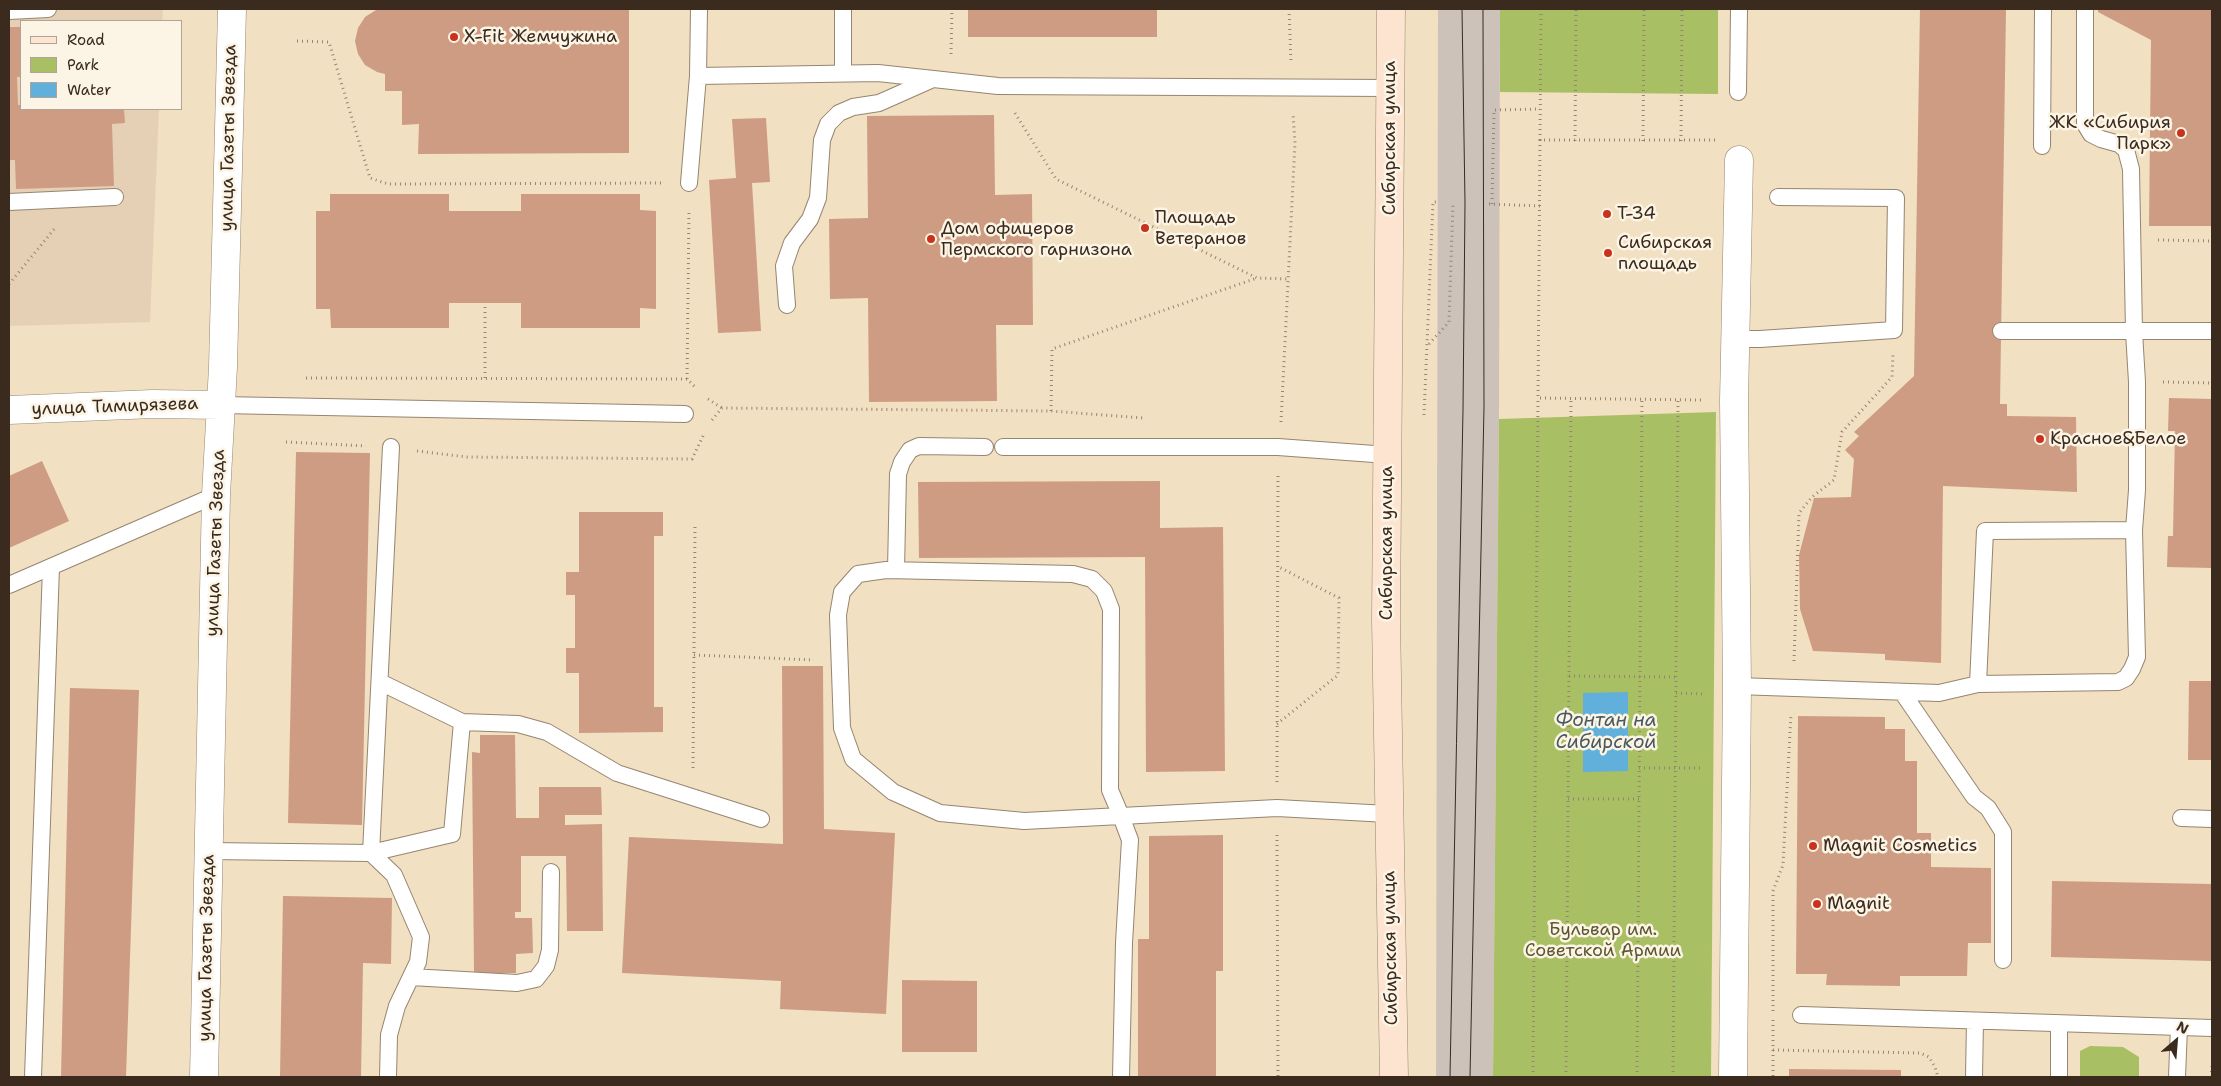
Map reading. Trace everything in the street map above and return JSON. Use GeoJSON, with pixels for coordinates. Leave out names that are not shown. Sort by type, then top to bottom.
{"type":"FeatureCollection","features":[{"type":"Feature","properties":{"kind":"main road","name":"Сибирская улица"},"geometry":{"type":"LineString","coordinates":[[1391,9],[1386,619],[1394,1077]]}},
{"type":"Feature","properties":{"kind":"street","name":"улица Газеты Звезда"},"geometry":{"type":"LineString","coordinates":[[204,1077],[216,495],[221,405],[232,9]]}},
{"type":"Feature","properties":{"kind":"street"},"geometry":{"type":"LineString","coordinates":[[1733,1077],[1737,686],[1734,401],[1737,339],[1739,160]]}},
{"type":"Feature","properties":{"kind":"street","name":"улица Тимирязева"},"geometry":{"type":"LineString","coordinates":[[9,410],[154,404],[221,405]]}},
{"type":"Feature","properties":{"kind":"lane"},"geometry":{"type":"LineString","coordinates":[[9,11],[48,9]]}},
{"type":"Feature","properties":{"kind":"lane"},"geometry":{"type":"LineString","coordinates":[[689,182],[698,76],[699,9]]}},
{"type":"Feature","properties":{"kind":"lane"},"geometry":{"type":"LineString","coordinates":[[843,73],[844,9]]}},
{"type":"Feature","properties":{"kind":"lane"},"geometry":{"type":"LineString","coordinates":[[1738,9],[1738,92]]}},
{"type":"Feature","properties":{"kind":"lane"},"geometry":{"type":"LineString","coordinates":[[2042,146],[2043,9]]}},
{"type":"Feature","properties":{"kind":"lane"},"geometry":{"type":"LineString","coordinates":[[1737,686],[1939,693],[1978,684],[2118,682],[2126,678],[2137,657],[2134,530],[2137,490],[2137,382],[2134,332],[2132,169],[2126,150],[2118,144],[2091,134],[2085,124],[2085,9]]}},
{"type":"Feature","properties":{"kind":"lane"},"geometry":{"type":"LineString","coordinates":[[698,76],[878,73],[998,86],[1391,88]]}},
{"type":"Feature","properties":{"kind":"lane"},"geometry":{"type":"LineString","coordinates":[[788,305],[784,266],[792,243],[810,219],[818,198],[822,140],[828,124],[839,112],[853,107],[878,103],[943,79]]}},
{"type":"Feature","properties":{"kind":"lane"},"geometry":{"type":"LineString","coordinates":[[9,202],[115,197]]}},
{"type":"Feature","properties":{"kind":"lane"},"geometry":{"type":"LineString","coordinates":[[1737,339],[1894,330],[1896,198],[1778,197]]}},
{"type":"Feature","properties":{"kind":"lane"},"geometry":{"type":"LineString","coordinates":[[2001,331],[2212,331]]}},
{"type":"Feature","properties":{"kind":"lane"},"geometry":{"type":"LineString","coordinates":[[221,405],[685,414]]}},
{"type":"Feature","properties":{"kind":"lane"},"geometry":{"type":"LineString","coordinates":[[896,570],[898,474],[902,462],[910,450],[919,446],[985,447]]}},
{"type":"Feature","properties":{"kind":"lane"},"geometry":{"type":"LineString","coordinates":[[388,1077],[388,1035],[397,1006],[418,962],[421,937],[394,875],[371,853],[391,447]]}},
{"type":"Feature","properties":{"kind":"lane"},"geometry":{"type":"LineString","coordinates":[[1003,447],[1278,447],[1388,455]]}},
{"type":"Feature","properties":{"kind":"lane"},"geometry":{"type":"LineString","coordinates":[[9,585],[216,495]]}},
{"type":"Feature","properties":{"kind":"lane"},"geometry":{"type":"LineString","coordinates":[[1978,684],[1985,532],[2134,530]]}},
{"type":"Feature","properties":{"kind":"lane"},"geometry":{"type":"LineString","coordinates":[[33,1077],[51,567]]}},
{"type":"Feature","properties":{"kind":"lane"},"geometry":{"type":"LineString","coordinates":[[1121,1077],[1124,943],[1130,840],[1121,816],[1110,790],[1111,609],[1104,591],[1092,579],[1073,574],[896,570],[858,574],[842,592],[838,615],[842,728],[853,759],[893,792],[940,813],[1024,821],[1121,816],[1276,808],[1388,814]]}},
{"type":"Feature","properties":{"kind":"lane"},"geometry":{"type":"LineString","coordinates":[[380,682],[462,722],[518,724],[546,732],[617,773],[761,820]]}},
{"type":"Feature","properties":{"kind":"lane"},"geometry":{"type":"LineString","coordinates":[[1902,692],[1974,796],[1988,808],[2003,832],[2003,960]]}},
{"type":"Feature","properties":{"kind":"lane"},"geometry":{"type":"LineString","coordinates":[[209,850],[371,853],[452,834],[462,722]]}},
{"type":"Feature","properties":{"kind":"lane"},"geometry":{"type":"LineString","coordinates":[[2181,818],[2212,819]]}},
{"type":"Feature","properties":{"kind":"lane"},"geometry":{"type":"LineString","coordinates":[[411,977],[517,982],[536,978],[546,966],[550,950],[550,872]]}},
{"type":"Feature","properties":{"kind":"lane"},"geometry":{"type":"LineString","coordinates":[[1802,1015],[2212,1028]]}},
{"type":"Feature","properties":{"kind":"lane"},"geometry":{"type":"LineString","coordinates":[[1974,1077],[1976,1021]]}},
{"type":"Feature","properties":{"kind":"lane"},"geometry":{"type":"LineString","coordinates":[[2059,1024],[2059,1077]]}},
{"type":"Feature","properties":{"kind":"lane"},"geometry":{"type":"LineString","coordinates":[[2177,1077],[2179,1027]]}},
{"type":"Feature","properties":{"kind":"path"},"geometry":{"type":"LineString","coordinates":[[943,79],[952,9]]}},
{"type":"Feature","properties":{"kind":"path"},"geometry":{"type":"LineString","coordinates":[[1278,1077],[1276,808],[1278,447],[1289,279],[1294,143],[1289,9]]}},
{"type":"Feature","properties":{"kind":"path"},"geometry":{"type":"LineString","coordinates":[[1533,1077],[1541,9]]}},
{"type":"Feature","properties":{"kind":"path"},"geometry":{"type":"LineString","coordinates":[[1575,141],[1576,9]]}},
{"type":"Feature","properties":{"kind":"path"},"geometry":{"type":"LineString","coordinates":[[1643,141],[1644,9]]}},
{"type":"Feature","properties":{"kind":"path"},"geometry":{"type":"LineString","coordinates":[[1681,141],[1682,9]]}},
{"type":"Feature","properties":{"kind":"path"},"geometry":{"type":"LineString","coordinates":[[297,41],[329,42],[370,178],[388,184],[689,182],[687,379]]}},
{"type":"Feature","properties":{"kind":"path"},"geometry":{"type":"LineString","coordinates":[[998,86],[1056,178],[1257,278]]}},
{"type":"Feature","properties":{"kind":"path"},"geometry":{"type":"LineString","coordinates":[[1540,109],[1494,110],[1490,204],[1540,206]]}},
{"type":"Feature","properties":{"kind":"path"},"geometry":{"type":"LineString","coordinates":[[1540,140],[1719,140]]}},
{"type":"Feature","properties":{"kind":"path"},"geometry":{"type":"LineString","coordinates":[[9,284],[80,198]]}},
{"type":"Feature","properties":{"kind":"path"},"geometry":{"type":"LineString","coordinates":[[1424,415],[1433,202],[1439,202]]}},
{"type":"Feature","properties":{"kind":"path"},"geometry":{"type":"LineString","coordinates":[[1428,345],[1449,322],[1453,203]]}},
{"type":"Feature","properties":{"kind":"path"},"geometry":{"type":"LineString","coordinates":[[2134,240],[2212,241]]}},
{"type":"Feature","properties":{"kind":"path"},"geometry":{"type":"LineString","coordinates":[[1052,411],[1052,349],[1257,278],[1289,279]]}},
{"type":"Feature","properties":{"kind":"path"},"geometry":{"type":"LineString","coordinates":[[485,303],[485,378]]}},
{"type":"Feature","properties":{"kind":"path"},"geometry":{"type":"LineString","coordinates":[[1773,1077],[1773,892],[1783,865],[1793,689],[1799,513],[1812,497],[1834,480],[1842,432],[1892,377],[1894,330]]}},
{"type":"Feature","properties":{"kind":"path"},"geometry":{"type":"LineString","coordinates":[[302,378],[687,379],[708,400],[722,408]]}},
{"type":"Feature","properties":{"kind":"path"},"geometry":{"type":"LineString","coordinates":[[2137,382],[2212,383]]}},
{"type":"Feature","properties":{"kind":"path"},"geometry":{"type":"LineString","coordinates":[[1538,398],[1734,401]]}},
{"type":"Feature","properties":{"kind":"path"},"geometry":{"type":"LineString","coordinates":[[1566,1077],[1571,399]]}},
{"type":"Feature","properties":{"kind":"path"},"geometry":{"type":"LineString","coordinates":[[1637,1077],[1642,399]]}},
{"type":"Feature","properties":{"kind":"path"},"geometry":{"type":"LineString","coordinates":[[1673,1077],[1678,400]]}},
{"type":"Feature","properties":{"kind":"path"},"geometry":{"type":"LineString","coordinates":[[692,798],[695,526]]}},
{"type":"Feature","properties":{"kind":"path"},"geometry":{"type":"LineString","coordinates":[[1277,724],[1338,675],[1339,598],[1278,566]]}},
{"type":"Feature","properties":{"kind":"path"},"geometry":{"type":"LineString","coordinates":[[694,655],[840,661]]}},
{"type":"Feature","properties":{"kind":"path"},"geometry":{"type":"LineString","coordinates":[[1569,676],[1676,677]]}},
{"type":"Feature","properties":{"kind":"path"},"geometry":{"type":"LineString","coordinates":[[1639,768],[1736,768]]}},
{"type":"Feature","properties":{"kind":"path"},"geometry":{"type":"LineString","coordinates":[[1568,799],[1639,799]]}},
{"type":"Feature","properties":{"kind":"path"},"geometry":{"type":"LineString","coordinates":[[1773,1050],[1920,1053],[1929,1057],[1938,1077]]}},
{"type":"Feature","properties":{"kind":"path"},"geometry":{"type":"LineString","coordinates":[[2211,1077],[2212,1066]]}},
{"type":"Feature","properties":{"kind":"shaded area"},"geometry":{"type":"Polygon","coordinates":[[[9,9],[163,9],[162,20],[20,20],[20,110],[159,110],[150,322],[9,326],[9,9]]]}},
{"type":"Feature","properties":{"kind":"shaded area"},"geometry":{"type":"Polygon","coordinates":[[[1438,9],[1500,9],[1499,419],[1493,1077],[1436,1077],[1438,9]]]}},
{"type":"Feature","properties":{"kind":"green space"},"geometry":{"type":"Polygon","coordinates":[[[1500,9],[1718,9],[1718,94],[1500,92],[1500,9]]]}},
{"type":"Feature","properties":{"kind":"green space","name":"Бульвар им. Советской Армии"},"geometry":{"type":"Polygon","coordinates":[[[1716,412],[1711,1077],[1493,1077],[1499,419],[1716,412]]]}},
{"type":"Feature","properties":{"kind":"green space"},"geometry":{"type":"Polygon","coordinates":[[[2090,1046],[2123,1047],[2139,1057],[2139,1077],[2080,1077],[2080,1051],[2090,1046]]]}},
{"type":"Feature","properties":{"kind":"water","name":"Фонтан на Сибирской"},"geometry":{"type":"Polygon","coordinates":[[[1628,692],[1628,771],[1583,772],[1583,693],[1628,692]]]}},
{"type":"Feature","properties":{"kind":"building"},"geometry":{"type":"Polygon","coordinates":[[[629,9],[629,153],[418,154],[419,124],[402,125],[402,91],[385,91],[385,74],[365,65],[358,54],[355,41],[358,28],[365,17],[376,10],[629,9]]]}},
{"type":"Feature","properties":{"kind":"building"},"geometry":{"type":"Polygon","coordinates":[[[968,9],[1157,9],[1157,37],[968,37],[968,9]]]}},
{"type":"Feature","properties":{"kind":"building"},"geometry":{"type":"Polygon","coordinates":[[[1920,9],[2006,9],[2000,404],[2007,404],[2007,416],[2076,417],[2077,492],[1943,486],[1941,663],[1885,660],[1885,654],[1813,651],[1800,609],[1799,555],[1814,498],[1851,497],[1854,459],[1845,450],[1859,436],[1854,432],[1914,376],[1920,9]]]}},
{"type":"Feature","properties":{"kind":"building","name":"ЖК «Сибирия Парк»"},"geometry":{"type":"Polygon","coordinates":[[[2098,9],[2212,9],[2212,226],[2149,226],[2151,40],[2098,12],[2098,9]]]}},
{"type":"Feature","properties":{"kind":"building"},"geometry":{"type":"Polygon","coordinates":[[[9,27],[20,27],[20,77],[17,77],[18,105],[20,105],[20,110],[124,110],[125,123],[112,124],[114,186],[16,189],[15,160],[9,160],[9,27]]]}},
{"type":"Feature","properties":{"kind":"building","name":"Дом офицеров Пермского гарнизона"},"geometry":{"type":"Polygon","coordinates":[[[994,115],[995,195],[1032,194],[1033,325],[996,325],[997,401],[869,402],[868,298],[830,299],[829,219],[868,218],[867,116],[994,115]]]}},
{"type":"Feature","properties":{"kind":"building"},"geometry":{"type":"Polygon","coordinates":[[[766,118],[770,182],[752,183],[761,331],[718,333],[709,180],[736,178],[732,119],[766,118]]]}},
{"type":"Feature","properties":{"kind":"building"},"geometry":{"type":"Polygon","coordinates":[[[330,194],[449,194],[449,211],[521,211],[521,194],[640,194],[640,210],[656,211],[656,309],[640,308],[640,328],[521,328],[521,303],[449,303],[449,328],[331,328],[330,309],[316,309],[316,211],[330,211],[330,194]]]}},
{"type":"Feature","properties":{"kind":"building"},"geometry":{"type":"Polygon","coordinates":[[[2169,398],[2212,399],[2212,568],[2167,567],[2168,536],[2173,536],[2175,431],[2168,431],[2169,398]]]}},
{"type":"Feature","properties":{"kind":"building"},"geometry":{"type":"Polygon","coordinates":[[[296,452],[370,453],[362,825],[288,823],[296,452]]]}},
{"type":"Feature","properties":{"kind":"building"},"geometry":{"type":"Polygon","coordinates":[[[42,461],[69,521],[9,548],[9,476],[42,461]]]}},
{"type":"Feature","properties":{"kind":"building"},"geometry":{"type":"Polygon","coordinates":[[[1160,481],[1160,528],[1223,527],[1225,771],[1146,772],[1145,557],[919,558],[918,482],[1160,481]]]}},
{"type":"Feature","properties":{"kind":"building"},"geometry":{"type":"Polygon","coordinates":[[[579,512],[663,512],[663,536],[654,536],[654,707],[663,707],[663,732],[579,733],[579,673],[566,673],[566,648],[575,648],[575,595],[566,595],[566,572],[579,572],[579,512]]]}},
{"type":"Feature","properties":{"kind":"building"},"geometry":{"type":"Polygon","coordinates":[[[782,666],[823,666],[824,829],[895,833],[886,1014],[780,1009],[781,981],[622,973],[629,837],[783,844],[782,666]]]}},
{"type":"Feature","properties":{"kind":"building"},"geometry":{"type":"Polygon","coordinates":[[[2189,681],[2212,681],[2212,760],[2188,760],[2189,681]]]}},
{"type":"Feature","properties":{"kind":"building"},"geometry":{"type":"Polygon","coordinates":[[[70,688],[139,690],[126,1077],[61,1077],[70,688]]]}},
{"type":"Feature","properties":{"kind":"building"},"geometry":{"type":"Polygon","coordinates":[[[1798,716],[1885,717],[1885,729],[1905,729],[1905,761],[1917,761],[1917,833],[1931,833],[1931,867],[1991,868],[1991,943],[1968,943],[1967,976],[1900,976],[1900,986],[1826,985],[1827,974],[1796,974],[1798,716]]]}},
{"type":"Feature","properties":{"kind":"building"},"geometry":{"type":"Polygon","coordinates":[[[480,735],[515,735],[516,818],[539,818],[539,787],[601,787],[602,815],[565,815],[565,825],[602,824],[603,931],[567,931],[566,856],[521,856],[521,912],[515,912],[515,918],[532,918],[533,953],[516,954],[516,973],[474,973],[472,752],[480,753],[480,735]]]}},
{"type":"Feature","properties":{"kind":"building"},"geometry":{"type":"Polygon","coordinates":[[[1223,835],[1223,971],[1216,971],[1216,1077],[1138,1077],[1138,939],[1149,939],[1149,836],[1223,835]]]}},
{"type":"Feature","properties":{"kind":"building"},"geometry":{"type":"Polygon","coordinates":[[[2052,881],[2212,884],[2212,961],[2051,957],[2052,881]]]}},
{"type":"Feature","properties":{"kind":"building"},"geometry":{"type":"Polygon","coordinates":[[[283,896],[392,898],[391,964],[363,963],[361,1077],[280,1077],[283,896]]]}},
{"type":"Feature","properties":{"kind":"building"},"geometry":{"type":"Polygon","coordinates":[[[902,980],[977,981],[977,1052],[902,1052],[902,980]]]}},
{"type":"Feature","properties":{"kind":"building"},"geometry":{"type":"Polygon","coordinates":[[[1789,1069],[1901,1070],[1901,1077],[1789,1077],[1789,1069]]]}},
{"type":"Feature","properties":{"kind":"tram line"},"geometry":{"type":"LineString","coordinates":[[1450,1077],[1463,410],[1465,203],[1462,9]]}},
{"type":"Feature","properties":{"kind":"tram line"},"geometry":{"type":"LineString","coordinates":[[1470,1077],[1484,407],[1483,9]]}},
{"type":"Feature","properties":{"kind":"place","name":"X-Fit Жемчужина"},"geometry":{"type":"Point","coordinates":[454,37]}},
{"type":"Feature","properties":{"kind":"place","name":"ЖК «Сибирия Парк»"},"geometry":{"type":"Point","coordinates":[2181,133]}},
{"type":"Feature","properties":{"kind":"place","name":"T-34"},"geometry":{"type":"Point","coordinates":[1607,214]}},
{"type":"Feature","properties":{"kind":"place","name":"Площадь Ветеранов"},"geometry":{"type":"Point","coordinates":[1145,228]}},
{"type":"Feature","properties":{"kind":"place","name":"Дом офицеров Пермского гарнизона"},"geometry":{"type":"Point","coordinates":[931,239]}},
{"type":"Feature","properties":{"kind":"place","name":"Сибирская площадь"},"geometry":{"type":"Point","coordinates":[1608,253]}},
{"type":"Feature","properties":{"kind":"place","name":"Красное&Белое"},"geometry":{"type":"Point","coordinates":[2040,439]}},
{"type":"Feature","properties":{"kind":"place","name":"Magnit Cosmetics"},"geometry":{"type":"Point","coordinates":[1813,846]}},
{"type":"Feature","properties":{"kind":"place","name":"Magnit"},"geometry":{"type":"Point","coordinates":[1817,904]}}]}
